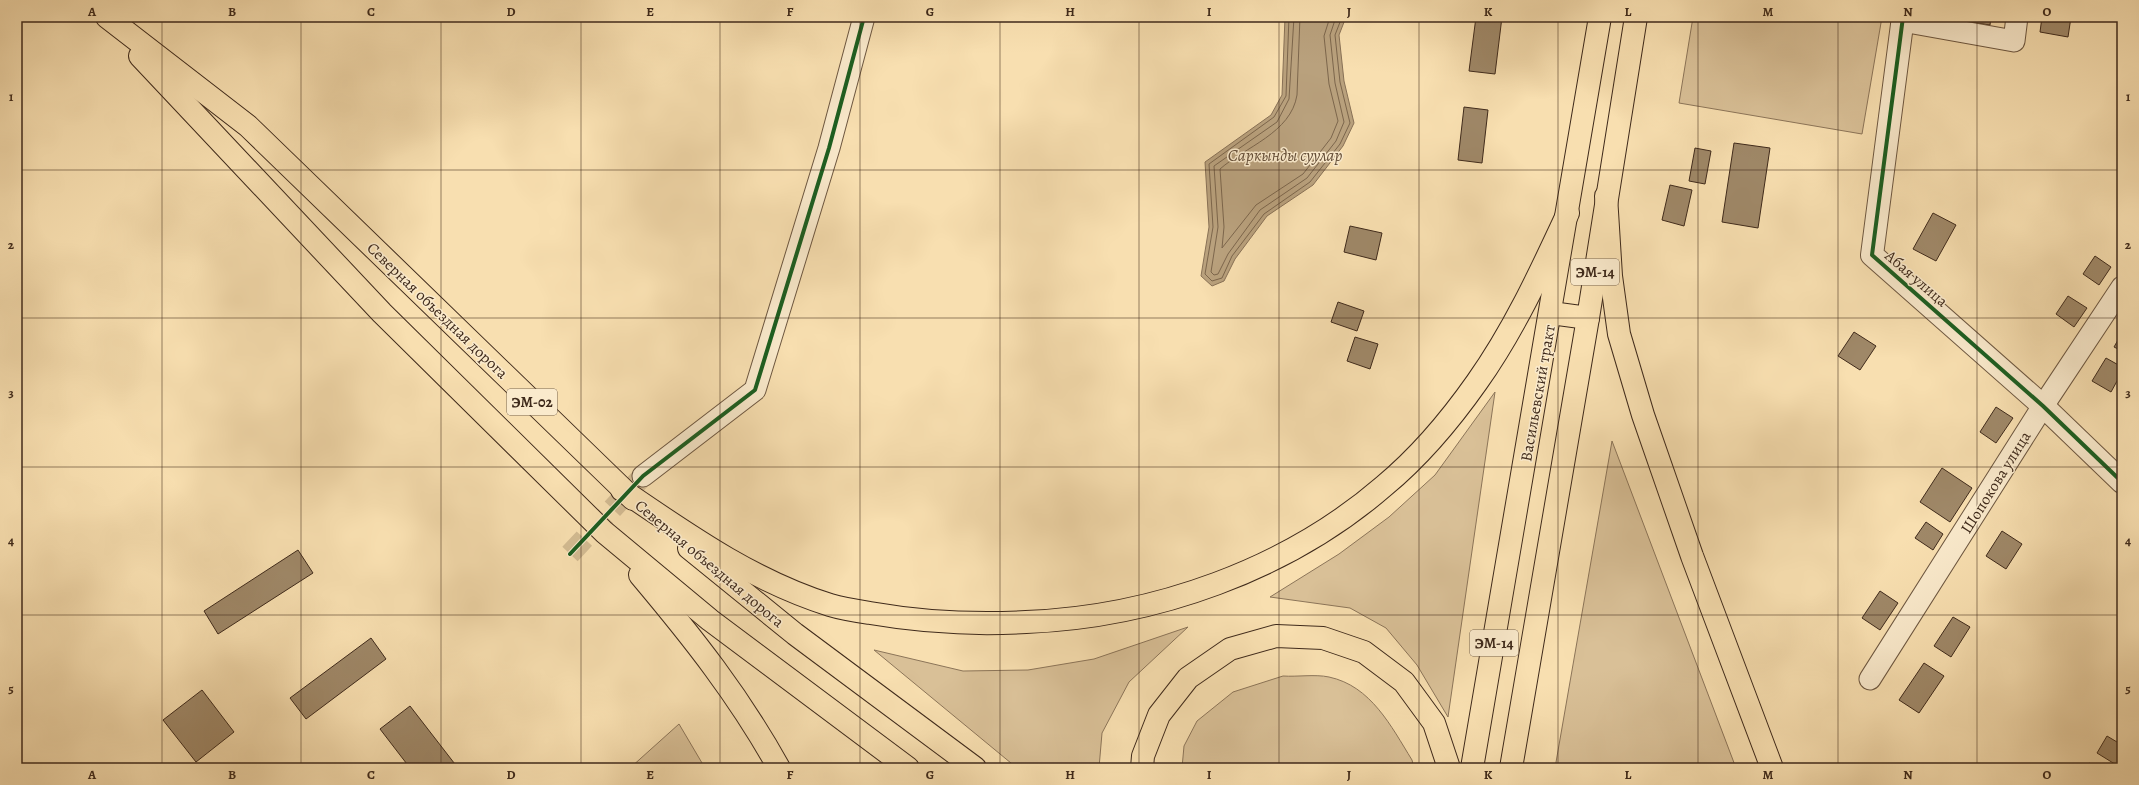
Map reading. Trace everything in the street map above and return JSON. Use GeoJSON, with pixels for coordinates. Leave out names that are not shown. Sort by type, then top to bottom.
{"type":"FeatureCollection","features":[{"type":"Feature","properties":{"kind":"main road","name":"ЭМ-02"},"geometry":{"type":"LineString","coordinates":[[104,17],[382,313],[604,532],[710,620],[908,768]]}},
{"type":"Feature","properties":{"kind":"main road","name":"Северная объездная дорога"},"geometry":{"type":"LineString","coordinates":[[107,17],[248,126],[622,490],[714,569],[794,634],[975,768]]}},
{"type":"Feature","properties":{"kind":"main road","name":"Васильевский тракт"},"geometry":{"type":"LineString","coordinates":[[1472,768],[1551,313],[1600,17]]}},
{"type":"Feature","properties":{"kind":"main road","name":"ЭМ-14"},"geometry":{"type":"LineString","coordinates":[[1511,768],[1588,318],[1606,196],[1636,17]]}},
{"type":"Feature","properties":{"kind":"main road"},"geometry":{"type":"LineString","coordinates":[[1606,196],[1611,276],[1619,334],[1643,415],[1692,556],[1772,768]]}},
{"type":"Feature","properties":{"kind":"main road"},"geometry":{"type":"LineString","coordinates":[[622,490],[698,541],[761,579],[832,606],[907,620],[988,624],[1058,621],[1134,608],[1206,588],[1275,558],[1336,523],[1385,486],[1435,434],[1477,382],[1515,321],[1538,277],[1568,213]]}},
{"type":"Feature","properties":{"kind":"main road"},"geometry":{"type":"LineString","coordinates":[[1551,313],[1588,318]]}},
{"type":"Feature","properties":{"kind":"main road"},"geometry":{"type":"LineString","coordinates":[[604,532],[714,664],[757,729],[778,768]]}},
{"type":"Feature","properties":{"kind":"main road"},"geometry":{"type":"LineString","coordinates":[[1142,768],[1143,756],[1159,715],[1188,678],[1230,649],[1276,636],[1323,638],[1364,652],[1404,682],[1434,723],[1449,768]]}},
{"type":"Feature","properties":{"kind":"street"},"geometry":{"type":"LineString","coordinates":[[643,476],[755,390],[829,148],[864,17]]}},
{"type":"Feature","properties":{"kind":"street"},"geometry":{"type":"LineString","coordinates":[[1903,19],[2014,41],[2017,17]]}},
{"type":"Feature","properties":{"kind":"street","name":"Абая улица"},"geometry":{"type":"LineString","coordinates":[[1903,19],[1872,255],[2043,406],[2122,482]]}},
{"type":"Feature","properties":{"kind":"street","name":"Шопокова улица"},"geometry":{"type":"LineString","coordinates":[[1870,679],[2043,406],[2122,287]]}},
{"type":"Feature","properties":{"kind":"shaded area"},"geometry":{"type":"Polygon","coordinates":[[[1693,17],[1882,17],[1862,134],[1679,103],[1693,17]]]}},
{"type":"Feature","properties":{"kind":"shaded area"},"geometry":{"type":"Polygon","coordinates":[[[1495,392],[1448,717],[1417,665],[1386,628],[1350,608],[1270,597],[1339,554],[1389,517],[1435,475],[1495,392]]]}},
{"type":"Feature","properties":{"kind":"shaded area"},"geometry":{"type":"Polygon","coordinates":[[[1612,441],[1736,768],[1555,768],[1612,441]]]}},
{"type":"Feature","properties":{"kind":"shaded area"},"geometry":{"type":"Polygon","coordinates":[[[1188,627],[1129,682],[1102,733],[1099,768],[1017,768],[874,650],[963,671],[1028,670],[1094,659],[1188,627]]]}},
{"type":"Feature","properties":{"kind":"shaded area"},"geometry":{"type":"Polygon","coordinates":[[[1283,676],[1329,677],[1344,682],[1357,689],[1368,698],[1388,721],[1412,760],[1414,768],[1182,768],[1184,746],[1197,721],[1233,692],[1283,676]]]}},
{"type":"Feature","properties":{"kind":"shaded area"},"geometry":{"type":"Polygon","coordinates":[[[679,724],[705,768],[630,768],[679,724]]]}},
{"type":"Feature","properties":{"kind":"water","name":"Саркынды суулар"},"geometry":{"type":"Polygon","coordinates":[[[1285,17],[1346,17],[1339,35],[1344,81],[1354,123],[1343,146],[1313,185],[1267,216],[1235,259],[1224,281],[1212,286],[1201,276],[1209,227],[1205,162],[1271,115],[1282,95],[1285,17]]]}},
{"type":"Feature","properties":{"kind":"building"},"geometry":{"type":"Polygon","coordinates":[[[1476,17],[1502,17],[1495,74],[1469,71],[1476,17]]]}},
{"type":"Feature","properties":{"kind":"building"},"geometry":{"type":"Polygon","coordinates":[[[1965,17],[1991,17],[1990,25],[1964,21],[1965,17]]]}},
{"type":"Feature","properties":{"kind":"building"},"geometry":{"type":"Polygon","coordinates":[[[2042,17],[2071,17],[2068,37],[2040,32],[2042,17]]]}},
{"type":"Feature","properties":{"kind":"building"},"geometry":{"type":"Polygon","coordinates":[[[1464,107],[1488,110],[1482,163],[1458,160],[1464,107]]]}},
{"type":"Feature","properties":{"kind":"building"},"geometry":{"type":"Polygon","coordinates":[[[1734,143],[1770,148],[1758,228],[1722,222],[1734,143]]]}},
{"type":"Feature","properties":{"kind":"building"},"geometry":{"type":"Polygon","coordinates":[[[1695,148],[1711,151],[1705,184],[1689,181],[1695,148]]]}},
{"type":"Feature","properties":{"kind":"building"},"geometry":{"type":"Polygon","coordinates":[[[1670,185],[1692,190],[1684,226],[1662,220],[1670,185]]]}},
{"type":"Feature","properties":{"kind":"building"},"geometry":{"type":"Polygon","coordinates":[[[1933,213],[1956,225],[1936,261],[1913,249],[1933,213]]]}},
{"type":"Feature","properties":{"kind":"building"},"geometry":{"type":"Polygon","coordinates":[[[1350,226],[1382,233],[1376,260],[1344,252],[1350,226]]]}},
{"type":"Feature","properties":{"kind":"building"},"geometry":{"type":"Polygon","coordinates":[[[2095,256],[2111,267],[2099,285],[2083,274],[2095,256]]]}},
{"type":"Feature","properties":{"kind":"building"},"geometry":{"type":"Polygon","coordinates":[[[2068,296],[2087,308],[2074,327],[2056,314],[2068,296]]]}},
{"type":"Feature","properties":{"kind":"building"},"geometry":{"type":"Polygon","coordinates":[[[1338,302],[1364,311],[1357,331],[1331,322],[1338,302]]]}},
{"type":"Feature","properties":{"kind":"building"},"geometry":{"type":"Polygon","coordinates":[[[1854,332],[1876,346],[1860,370],[1838,356],[1854,332]]]}},
{"type":"Feature","properties":{"kind":"building"},"geometry":{"type":"Polygon","coordinates":[[[2122,333],[2122,351],[2114,347],[2122,333]]]}},
{"type":"Feature","properties":{"kind":"building"},"geometry":{"type":"Polygon","coordinates":[[[1355,337],[1378,344],[1370,369],[1347,361],[1355,337]]]}},
{"type":"Feature","properties":{"kind":"building"},"geometry":{"type":"Polygon","coordinates":[[[2106,358],[2122,367],[2122,372],[2111,392],[2092,381],[2106,358]]]}},
{"type":"Feature","properties":{"kind":"building"},"geometry":{"type":"Polygon","coordinates":[[[1996,407],[2013,418],[1996,443],[1980,432],[1996,407]]]}},
{"type":"Feature","properties":{"kind":"building"},"geometry":{"type":"Polygon","coordinates":[[[1942,468],[1972,488],[1950,522],[1920,502],[1942,468]]]}},
{"type":"Feature","properties":{"kind":"building"},"geometry":{"type":"Polygon","coordinates":[[[1926,522],[1943,534],[1933,550],[1915,538],[1926,522]]]}},
{"type":"Feature","properties":{"kind":"building"},"geometry":{"type":"Polygon","coordinates":[[[2002,531],[2022,544],[2006,569],[1986,556],[2002,531]]]}},
{"type":"Feature","properties":{"kind":"building"},"geometry":{"type":"Polygon","coordinates":[[[298,550],[313,573],[218,634],[204,611],[298,550]]]}},
{"type":"Feature","properties":{"kind":"building"},"geometry":{"type":"Polygon","coordinates":[[[1880,591],[1898,603],[1880,630],[1862,618],[1880,591]]]}},
{"type":"Feature","properties":{"kind":"building"},"geometry":{"type":"Polygon","coordinates":[[[1953,617],[1970,627],[1951,657],[1934,646],[1953,617]]]}},
{"type":"Feature","properties":{"kind":"building"},"geometry":{"type":"Polygon","coordinates":[[[371,638],[386,659],[306,719],[290,698],[371,638]]]}},
{"type":"Feature","properties":{"kind":"building"},"geometry":{"type":"Polygon","coordinates":[[[1924,663],[1944,676],[1919,713],[1899,700],[1924,663]]]}},
{"type":"Feature","properties":{"kind":"building"},"geometry":{"type":"Polygon","coordinates":[[[202,690],[234,732],[196,762],[163,720],[202,690]]]}},
{"type":"Feature","properties":{"kind":"building"},"geometry":{"type":"Polygon","coordinates":[[[410,706],[458,768],[410,768],[380,729],[410,706]]]}},
{"type":"Feature","properties":{"kind":"building"},"geometry":{"type":"Polygon","coordinates":[[[2107,736],[2122,745],[2122,760],[2118,766],[2097,753],[2107,736]]]}},
{"type":"Feature","properties":{"kind":"building"},"geometry":{"type":"Polygon","coordinates":[[[2089,763],[2097,768],[2086,768],[2089,763]]]}},
{"type":"Feature","properties":{"kind":"tunnel"},"geometry":{"type":"LineString","coordinates":[[570,554],[643,476]]}},
{"type":"Feature","properties":{"kind":"cycle path"},"geometry":{"type":"LineString","coordinates":[[570,554],[643,476],[755,390],[829,148],[864,17]]}},
{"type":"Feature","properties":{"kind":"cycle path"},"geometry":{"type":"LineString","coordinates":[[1903,17],[1872,255],[2043,406],[2122,482]]}}]}
